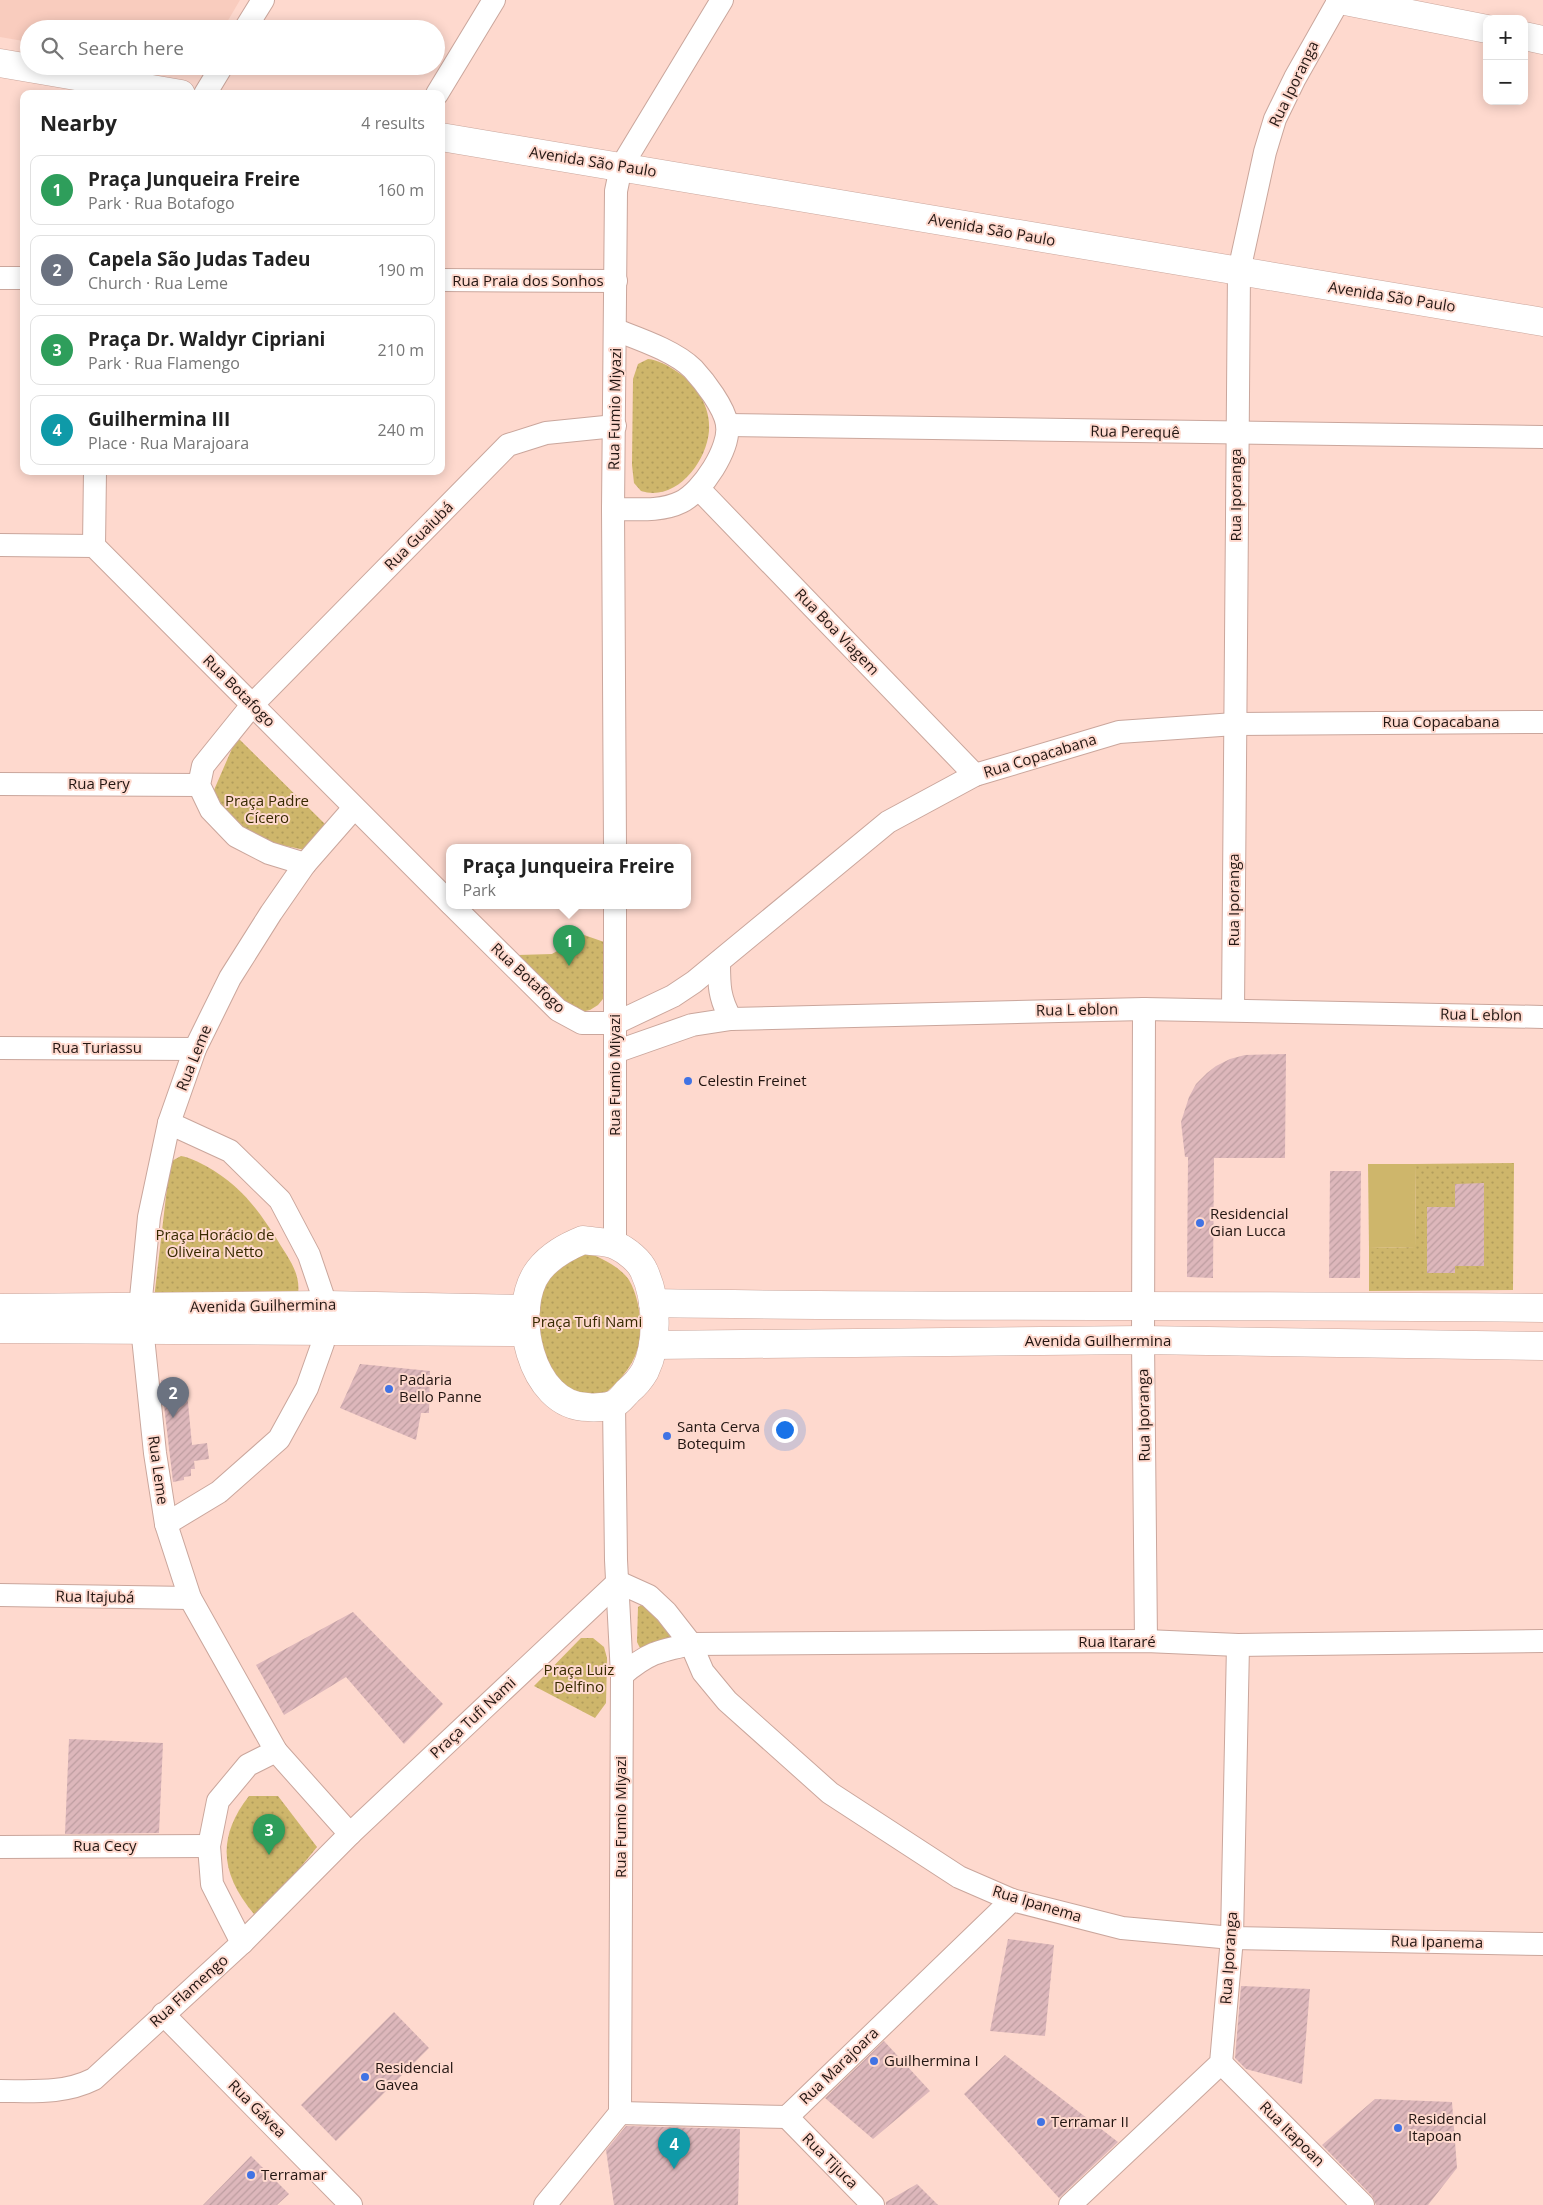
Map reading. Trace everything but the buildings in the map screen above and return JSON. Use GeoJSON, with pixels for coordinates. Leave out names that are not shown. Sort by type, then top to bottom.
{"type":"FeatureCollection","features":[{"type":"Feature","properties":{"kind":"street"},"geometry":{"type":"LineString","coordinates":[[251,20],[263,0]]}},
{"type":"Feature","properties":{"kind":"street"},"geometry":{"type":"LineString","coordinates":[[439,90],[494,0]]}},
{"type":"Feature","properties":{"kind":"street","name":"Rua Fumio Miyazi"},"geometry":{"type":"LineString","coordinates":[[615,844],[614,509],[616,191],[621,167],[722,0]]}},
{"type":"Feature","properties":{"kind":"street"},"geometry":{"type":"LineString","coordinates":[[1340,0],[1483,28]]}},
{"type":"Feature","properties":{"kind":"street","name":"Rua Iporanga"},"geometry":{"type":"LineString","coordinates":[[1233,1010],[1236,434],[1239,271],[1264,152],[1275,119],[1295,78],[1340,0]]}},
{"type":"Feature","properties":{"kind":"street"},"geometry":{"type":"LineString","coordinates":[[1528,37],[1543,40]]}},
{"type":"Feature","properties":{"kind":"street"},"geometry":{"type":"LineString","coordinates":[[0,63],[20,68]]}},
{"type":"Feature","properties":{"kind":"street"},"geometry":{"type":"LineString","coordinates":[[49,75],[98,87],[134,90]]}},
{"type":"Feature","properties":{"kind":"street"},"geometry":{"type":"LineString","coordinates":[[207,90],[217,75]]}},
{"type":"Feature","properties":{"kind":"street","name":"Avenida São Paulo"},"geometry":{"type":"LineString","coordinates":[[445,138],[1543,322]]}},
{"type":"Feature","properties":{"kind":"street"},"geometry":{"type":"LineString","coordinates":[[0,278],[20,278]]}},
{"type":"Feature","properties":{"kind":"street","name":"Rua Praia dos Sonhos"},"geometry":{"type":"LineString","coordinates":[[445,280],[616,281]]}},
{"type":"Feature","properties":{"kind":"street"},"geometry":{"type":"LineString","coordinates":[[614,509],[659,508],[681,502],[699,489],[714,467],[723,449],[727,425],[720,406],[692,368],[657,346],[616,330]]}},
{"type":"Feature","properties":{"kind":"street","name":"Rua Perequê"},"geometry":{"type":"LineString","coordinates":[[727,425],[1543,438]]}},
{"type":"Feature","properties":{"kind":"street","name":"Rua Guaiubá"},"geometry":{"type":"LineString","coordinates":[[253,704],[508,445],[546,433],[616,426]]}},
{"type":"Feature","properties":{"kind":"street"},"geometry":{"type":"LineString","coordinates":[[0,545],[94,546],[95,475]]}},
{"type":"Feature","properties":{"kind":"street","name":"Rua Boa Viagem"},"geometry":{"type":"LineString","coordinates":[[699,489],[975,775]]}},
{"type":"Feature","properties":{"kind":"street","name":"Rua Botafogo"},"geometry":{"type":"LineString","coordinates":[[94,546],[446,899]]}},
{"type":"Feature","properties":{"kind":"street"},"geometry":{"type":"LineString","coordinates":[[253,704],[203,766],[199,785],[212,810],[236,836],[269,853],[305,864]]}},
{"type":"Feature","properties":{"kind":"street","name":"Rua Copacabana"},"geometry":{"type":"LineString","coordinates":[[616,1023],[673,996],[694,982],[888,822],[975,775],[1120,732],[1234,724],[1543,722]]}},
{"type":"Feature","properties":{"kind":"street","name":"Rua Pery"},"geometry":{"type":"LineString","coordinates":[[0,784],[199,785]]}},
{"type":"Feature","properties":{"kind":"street","name":"Rua Leme"},"geometry":{"type":"LineString","coordinates":[[350,1834],[276,1751],[190,1598],[166,1524],[155,1453],[141,1319],[149,1217],[169,1124],[195,1048],[230,978],[305,864],[354,808]]}},
{"type":"Feature","properties":{"kind":"street","name":"Rua Botafogo"},"geometry":{"type":"LineString","coordinates":[[456,909],[558,1010],[582,1023],[616,1023]]}},
{"type":"Feature","properties":{"kind":"street","name":"Rua Fumio Miyazi"},"geometry":{"type":"LineString","coordinates":[[615,909],[615,1245]]}},
{"type":"Feature","properties":{"kind":"street"},"geometry":{"type":"LineString","coordinates":[[719,962],[721,997],[731,1019]]}},
{"type":"Feature","properties":{"kind":"street","name":"Rua Iporanga"},"geometry":{"type":"LineString","coordinates":[[1144,1008],[1143,1340],[1146,1641]]}},
{"type":"Feature","properties":{"kind":"street","name":"Rua L eblon"},"geometry":{"type":"LineString","coordinates":[[615,1052],[692,1025],[731,1019],[1144,1008],[1543,1016]]}},
{"type":"Feature","properties":{"kind":"street","name":"Rua Turiassu"},"geometry":{"type":"LineString","coordinates":[[0,1048],[195,1048]]}},
{"type":"Feature","properties":{"kind":"street"},"geometry":{"type":"LineString","coordinates":[[166,1524],[219,1492],[278,1439],[307,1388],[323,1343],[326,1305],[309,1255],[280,1200],[230,1151],[169,1124]]}},
{"type":"Feature","properties":{"kind":"street"},"geometry":{"type":"LineString","coordinates":[[583,1240],[615,1245],[631,1256],[644,1270],[653,1303],[655,1324],[653,1345],[645,1372],[614,1404],[586,1408],[564,1401],[549,1389],[533,1363],[526,1321],[528,1293],[539,1270],[560,1250],[583,1240]]}},
{"type":"Feature","properties":{"kind":"street"},"geometry":{"type":"LineString","coordinates":[[653,1303],[1143,1306],[1336,1305],[1543,1308]]}},
{"type":"Feature","properties":{"kind":"street","name":"Avenida Guilhermina"},"geometry":{"type":"LineString","coordinates":[[0,1329],[326,1305],[526,1321]]}},
{"type":"Feature","properties":{"kind":"street","name":"Avenida Guilhermina"},"geometry":{"type":"LineString","coordinates":[[0,1308],[324,1331],[526,1321]]}},
{"type":"Feature","properties":{"kind":"street","name":"Avenida Guilhermina"},"geometry":{"type":"LineString","coordinates":[[653,1345],[1143,1340],[1543,1346]]}},
{"type":"Feature","properties":{"kind":"street","name":"Rua Fumio Miyazi"},"geometry":{"type":"LineString","coordinates":[[614,1404],[622,1675],[620,2113]]}},
{"type":"Feature","properties":{"kind":"street","name":"Rua Ipanema"},"geometry":{"type":"LineString","coordinates":[[618,1582],[649,1596],[666,1612],[691,1644],[703,1672],[727,1702],[830,1793],[959,1877],[1012,1900],[1122,1928],[1232,1938],[1543,1944]]}},
{"type":"Feature","properties":{"kind":"street","name":"Praça Tufi Nami"},"geometry":{"type":"LineString","coordinates":[[350,1834],[618,1582]]}},
{"type":"Feature","properties":{"kind":"street","name":"Rua Itajubá"},"geometry":{"type":"LineString","coordinates":[[0,1595],[190,1598]]}},
{"type":"Feature","properties":{"kind":"street","name":"Rua Itararé"},"geometry":{"type":"LineString","coordinates":[[622,1675],[643,1658],[661,1651],[691,1644],[1146,1641],[1238,1645],[1543,1641]]}},
{"type":"Feature","properties":{"kind":"street","name":"Rua Iporanga"},"geometry":{"type":"LineString","coordinates":[[1221,2063],[1232,1938],[1238,1645]]}},
{"type":"Feature","properties":{"kind":"street"},"geometry":{"type":"LineString","coordinates":[[242,1943],[212,1884],[210,1846],[218,1801],[248,1765],[276,1751]]}},
{"type":"Feature","properties":{"kind":"street","name":"Rua Flamengo"},"geometry":{"type":"LineString","coordinates":[[0,2091],[54,2091],[81,2085],[94,2079],[242,1943],[350,1834]]}},
{"type":"Feature","properties":{"kind":"street","name":"Rua Cecy"},"geometry":{"type":"LineString","coordinates":[[0,1847],[210,1846]]}},
{"type":"Feature","properties":{"kind":"street","name":"Rua Marajoara"},"geometry":{"type":"LineString","coordinates":[[620,2113],[787,2117],[1012,1900]]}},
{"type":"Feature","properties":{"kind":"street","name":"Rua Gávea"},"geometry":{"type":"LineString","coordinates":[[163,2014],[351,2205]]}},
{"type":"Feature","properties":{"kind":"street"},"geometry":{"type":"LineString","coordinates":[[1070,2205],[1221,2063]]}},
{"type":"Feature","properties":{"kind":"street","name":"Rua Itapoan"},"geometry":{"type":"LineString","coordinates":[[1221,2063],[1363,2205]]}},
{"type":"Feature","properties":{"kind":"street"},"geometry":{"type":"LineString","coordinates":[[546,2205],[620,2113]]}},
{"type":"Feature","properties":{"kind":"street","name":"Rua Tijuca"},"geometry":{"type":"LineString","coordinates":[[787,2117],[874,2205]]}},
{"type":"Feature","properties":{"kind":"shaded area"},"geometry":{"type":"Polygon","coordinates":[[[0,0],[240,0],[228,20],[20,20],[20,40],[0,37],[0,0]]]}},
{"type":"Feature","properties":{"kind":"green space"},"geometry":{"type":"Polygon","coordinates":[[[648,359],[666,365],[690,382],[705,405],[709,422],[707,444],[702,456],[687,478],[677,486],[666,491],[654,493],[641,491],[634,483],[632,465],[633,379],[638,364],[648,359]]]}},
{"type":"Feature","properties":{"kind":"green space","name":"Praça Padre Cícero"},"geometry":{"type":"Polygon","coordinates":[[[237,737],[327,826],[311,851],[265,841],[252,836],[231,820],[222,807],[214,790],[237,737]]]}},
{"type":"Feature","properties":{"kind":"green space"},"geometry":{"type":"Polygon","coordinates":[[[584,935],[607,943],[607,994],[598,1005],[590,1010],[581,1012],[567,1008],[518,955],[552,954],[584,935]]]}},
{"type":"Feature","properties":{"kind":"green space","name":"Praça Horácio de Oliveira Netto"},"geometry":{"type":"Polygon","coordinates":[[[181,1156],[206,1166],[218,1174],[239,1190],[255,1208],[286,1253],[296,1272],[298,1294],[154,1299],[170,1162],[181,1156]]]}},
{"type":"Feature","properties":{"kind":"green space"},"geometry":{"type":"Polygon","coordinates":[[[1514,1163],[1513,1290],[1369,1291],[1369,1248],[1416,1247],[1415,1164],[1514,1163]]]}},
{"type":"Feature","properties":{"kind":"green space"},"geometry":{"type":"Polygon","coordinates":[[[1368,1164],[1415,1164],[1416,1247],[1369,1248],[1368,1164]]]}},
{"type":"Feature","properties":{"kind":"green space","name":"Praça Tufi Nami"},"geometry":{"type":"Polygon","coordinates":[[[580,1253],[600,1258],[624,1274],[633,1288],[640,1314],[640,1340],[632,1363],[611,1389],[598,1399],[547,1380],[533,1314],[547,1269],[580,1253]]]}},
{"type":"Feature","properties":{"kind":"green space"},"geometry":{"type":"Polygon","coordinates":[[[641,1605],[654,1615],[676,1640],[640,1648],[637,1642],[638,1607],[641,1605]]]}},
{"type":"Feature","properties":{"kind":"green space","name":"Praça Luiz Delfino"},"geometry":{"type":"Polygon","coordinates":[[[581,1638],[593,1638],[604,1647],[607,1658],[606,1703],[595,1718],[534,1686],[581,1638]]]}},
{"type":"Feature","properties":{"kind":"green space"},"geometry":{"type":"Polygon","coordinates":[[[249,1796],[278,1796],[317,1847],[265,1911],[254,1914],[235,1885],[229,1871],[227,1856],[227,1842],[231,1827],[249,1796]]]}},
{"type":"Feature","properties":{"kind":"place","name":"Praça Junqueira Freire"},"geometry":{"type":"Point","coordinates":[569,966]}},
{"type":"Feature","properties":{"kind":"place","name":"Celestin Freinet"},"geometry":{"type":"Point","coordinates":[688,1081]}},
{"type":"Feature","properties":{"kind":"place","name":"Residencial Gian Lucca"},"geometry":{"type":"Point","coordinates":[1200,1223]}},
{"type":"Feature","properties":{"kind":"place","name":"Padaria Bello Panne"},"geometry":{"type":"Point","coordinates":[389,1389]}},
{"type":"Feature","properties":{"kind":"place","name":"Capela São Judas Tadeu"},"geometry":{"type":"Point","coordinates":[173,1418]}},
{"type":"Feature","properties":{"kind":"place","name":"Santa Cerva Botequim"},"geometry":{"type":"Point","coordinates":[667,1436]}},
{"type":"Feature","properties":{"kind":"place","name":"Praça Dr. Waldyr Cipriani"},"geometry":{"type":"Point","coordinates":[269,1855]}},
{"type":"Feature","properties":{"kind":"place","name":"Guilhermina I"},"geometry":{"type":"Point","coordinates":[874,2061]}},
{"type":"Feature","properties":{"kind":"place","name":"Residencial Gavea"},"geometry":{"type":"Point","coordinates":[365,2077]}},
{"type":"Feature","properties":{"kind":"place","name":"Terramar II"},"geometry":{"type":"Point","coordinates":[1041,2122]}},
{"type":"Feature","properties":{"kind":"place","name":"Residencial Itapoan"},"geometry":{"type":"Point","coordinates":[1398,2128]}},
{"type":"Feature","properties":{"kind":"place","name":"Guilhermina III"},"geometry":{"type":"Point","coordinates":[674,2169]}},
{"type":"Feature","properties":{"kind":"place","name":"Terramar"},"geometry":{"type":"Point","coordinates":[251,2175]}}]}
